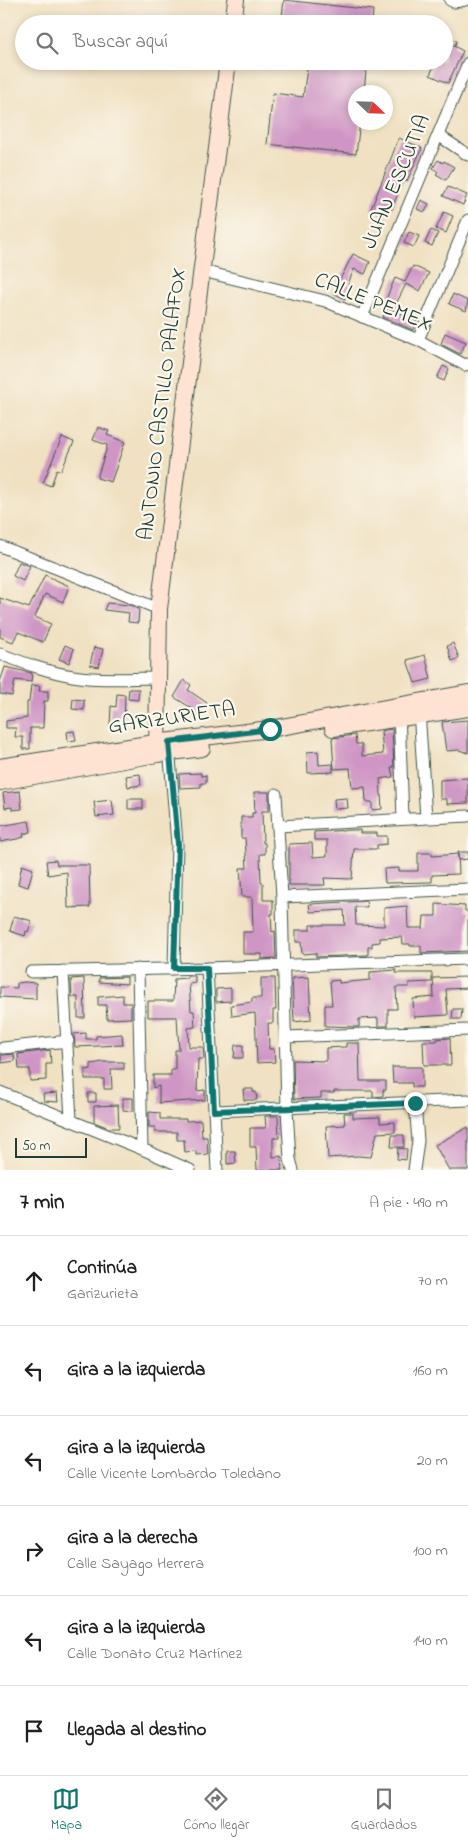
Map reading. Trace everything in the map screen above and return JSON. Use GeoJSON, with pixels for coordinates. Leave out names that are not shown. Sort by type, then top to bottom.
{"type":"FeatureCollection","features":[{"type":"Feature","properties":{"kind":"street"},"geometry":{"type":"LineString","coordinates":[[234,15],[236,0]]}},
{"type":"Feature","properties":{"kind":"street"},"geometry":{"type":"LineString","coordinates":[[450,0],[454,2],[465,0]]}},
{"type":"Feature","properties":{"kind":"street","name":"JUAN ESCUTIA"},"geometry":{"type":"LineString","coordinates":[[362,317],[468,63]]}},
{"type":"Feature","properties":{"kind":"street","name":"ANTONIO CASTILLO PALAFOX"},"geometry":{"type":"LineString","coordinates":[[163,748],[158,678],[159,609],[227,70]]}},
{"type":"Feature","properties":{"kind":"street"},"geometry":{"type":"LineString","coordinates":[[438,135],[468,155]]}},
{"type":"Feature","properties":{"kind":"street"},"geometry":{"type":"LineString","coordinates":[[418,340],[468,220]]}},
{"type":"Feature","properties":{"kind":"street","name":"CALLE PEMEX"},"geometry":{"type":"LineString","coordinates":[[202,271],[325,301],[418,340],[465,365],[468,364]]}},
{"type":"Feature","properties":{"kind":"street"},"geometry":{"type":"LineString","coordinates":[[0,546],[159,609]]}},
{"type":"Feature","properties":{"kind":"street"},"geometry":{"type":"LineString","coordinates":[[0,654],[40,669],[74,676],[90,678],[158,678]]}},
{"type":"Feature","properties":{"kind":"street","name":"GARIZURIETA"},"geometry":{"type":"LineString","coordinates":[[419,708],[468,693]]}},
{"type":"Feature","properties":{"kind":"street"},"geometry":{"type":"LineString","coordinates":[[419,708],[426,818]]}},
{"type":"Feature","properties":{"kind":"street","name":"GARIZURIETA"},"geometry":{"type":"LineString","coordinates":[[0,782],[163,748],[270,729],[419,708],[468,708]]}},
{"type":"Feature","properties":{"kind":"street"},"geometry":{"type":"LineString","coordinates":[[398,711],[403,818]]}},
{"type":"Feature","properties":{"kind":"street"},"geometry":{"type":"LineString","coordinates":[[163,748],[178,844],[174,968]]}},
{"type":"Feature","properties":{"kind":"street","name":"GARIZURIETA"},"geometry":{"type":"LineString","coordinates":[[0,767],[163,748]]}},
{"type":"Feature","properties":{"kind":"street"},"geometry":{"type":"LineString","coordinates":[[276,794],[282,898],[287,1109],[290,1159],[295,1169]]}},
{"type":"Feature","properties":{"kind":"street"},"geometry":{"type":"LineString","coordinates":[[278,826],[468,816]]}},
{"type":"Feature","properties":{"kind":"street"},"geometry":{"type":"LineString","coordinates":[[282,898],[468,889]]}},
{"type":"Feature","properties":{"kind":"street"},"geometry":{"type":"LineString","coordinates":[[31,972],[207,968],[468,958]]}},
{"type":"Feature","properties":{"kind":"street"},"geometry":{"type":"LineString","coordinates":[[207,968],[217,1170]]}},
{"type":"Feature","properties":{"kind":"street"},"geometry":{"type":"LineString","coordinates":[[138,970],[142,1149]]}},
{"type":"Feature","properties":{"kind":"street"},"geometry":{"type":"LineString","coordinates":[[63,971],[71,1120]]}},
{"type":"Feature","properties":{"kind":"street"},"geometry":{"type":"LineString","coordinates":[[286,1037],[468,1030]]}},
{"type":"Feature","properties":{"kind":"street"},"geometry":{"type":"LineString","coordinates":[[3,1048],[68,1041]]}},
{"type":"Feature","properties":{"kind":"street"},"geometry":{"type":"LineString","coordinates":[[0,1092],[190,1170]]}},
{"type":"Feature","properties":{"kind":"street"},"geometry":{"type":"LineString","coordinates":[[214,1111],[468,1100]]}},
{"type":"Feature","properties":{"kind":"street"},"geometry":{"type":"LineString","coordinates":[[414,1170],[418,1141],[415,1103]]}},
{"type":"Feature","properties":{"kind":"building"},"geometry":{"type":"Polygon","coordinates":[[[284,0],[373,10],[373,15],[282,15],[284,0]]]}},
{"type":"Feature","properties":{"kind":"building"},"geometry":{"type":"Polygon","coordinates":[[[453,39],[457,41],[454,46],[463,51],[448,83],[430,75],[432,70],[453,70],[453,39]]]}},
{"type":"Feature","properties":{"kind":"building"},"geometry":{"type":"Polygon","coordinates":[[[307,70],[366,70],[365,85],[348,85],[348,130],[359,130],[356,154],[267,144],[273,93],[303,97],[307,70]]]}},
{"type":"Feature","properties":{"kind":"building"},"geometry":{"type":"Polygon","coordinates":[[[399,138],[422,148],[407,181],[403,180],[392,209],[385,206],[382,214],[371,209],[399,138]]]}},
{"type":"Feature","properties":{"kind":"building"},"geometry":{"type":"Polygon","coordinates":[[[438,160],[454,167],[446,180],[436,174],[438,172],[433,168],[438,160]]]}},
{"type":"Feature","properties":{"kind":"building"},"geometry":{"type":"Polygon","coordinates":[[[448,187],[467,195],[463,205],[443,196],[448,187]]]}},
{"type":"Feature","properties":{"kind":"building"},"geometry":{"type":"Polygon","coordinates":[[[421,200],[429,204],[425,212],[417,209],[421,200]]]}},
{"type":"Feature","properties":{"kind":"building"},"geometry":{"type":"Polygon","coordinates":[[[444,212],[453,216],[446,233],[436,229],[444,212]]]}},
{"type":"Feature","properties":{"kind":"building"},"geometry":{"type":"Polygon","coordinates":[[[431,230],[438,233],[432,246],[425,243],[431,230]]]}},
{"type":"Feature","properties":{"kind":"building"},"geometry":{"type":"Polygon","coordinates":[[[409,232],[419,236],[414,247],[404,243],[409,232]]]}},
{"type":"Feature","properties":{"kind":"building"},"geometry":{"type":"Polygon","coordinates":[[[353,254],[370,262],[365,274],[354,269],[348,284],[352,286],[346,299],[333,293],[353,254]]]}},
{"type":"Feature","properties":{"kind":"building"},"geometry":{"type":"Polygon","coordinates":[[[413,266],[429,273],[420,291],[406,284],[394,308],[384,304],[395,278],[405,282],[413,266]]]}},
{"type":"Feature","properties":{"kind":"building"},"geometry":{"type":"Polygon","coordinates":[[[453,294],[468,301],[466,311],[449,304],[453,294]]]}},
{"type":"Feature","properties":{"kind":"building"},"geometry":{"type":"Polygon","coordinates":[[[388,308],[417,320],[413,330],[383,317],[388,308]]]}},
{"type":"Feature","properties":{"kind":"building"},"geometry":{"type":"Polygon","coordinates":[[[445,333],[466,342],[460,354],[441,344],[445,333]]]}},
{"type":"Feature","properties":{"kind":"building"},"geometry":{"type":"Polygon","coordinates":[[[443,366],[449,369],[444,381],[437,378],[443,366]]]}},
{"type":"Feature","properties":{"kind":"building"},"geometry":{"type":"Polygon","coordinates":[[[98,427],[109,431],[107,435],[125,442],[111,482],[97,478],[107,447],[107,445],[93,440],[98,427]]]}},
{"type":"Feature","properties":{"kind":"building"},"geometry":{"type":"Polygon","coordinates":[[[62,437],[74,442],[61,471],[57,469],[51,486],[43,483],[62,437]]]}},
{"type":"Feature","properties":{"kind":"building"},"geometry":{"type":"Polygon","coordinates":[[[19,562],[30,566],[23,581],[13,576],[19,562]]]}},
{"type":"Feature","properties":{"kind":"building"},"geometry":{"type":"Polygon","coordinates":[[[45,575],[69,586],[63,602],[45,594],[35,617],[51,624],[43,642],[18,632],[13,642],[0,637],[0,598],[29,608],[45,575]]]}},
{"type":"Feature","properties":{"kind":"building"},"geometry":{"type":"Polygon","coordinates":[[[107,603],[129,605],[139,609],[138,623],[128,622],[129,613],[104,610],[107,603]]]}},
{"type":"Feature","properties":{"kind":"building"},"geometry":{"type":"Polygon","coordinates":[[[453,643],[459,658],[452,661],[447,646],[453,643]]]}},
{"type":"Feature","properties":{"kind":"building"},"geometry":{"type":"Polygon","coordinates":[[[65,645],[74,649],[69,663],[59,659],[65,645]]]}},
{"type":"Feature","properties":{"kind":"building"},"geometry":{"type":"Polygon","coordinates":[[[94,647],[103,649],[99,667],[90,665],[94,647]]]}},
{"type":"Feature","properties":{"kind":"building"},"geometry":{"type":"Polygon","coordinates":[[[425,655],[431,679],[415,683],[407,660],[425,655]]]}},
{"type":"Feature","properties":{"kind":"building"},"geometry":{"type":"Polygon","coordinates":[[[5,667],[32,673],[31,682],[15,680],[12,696],[0,694],[0,682],[5,667]]]}},
{"type":"Feature","properties":{"kind":"building"},"geometry":{"type":"Polygon","coordinates":[[[184,680],[191,685],[188,690],[207,703],[199,716],[192,711],[193,709],[174,697],[184,680]]]}},
{"type":"Feature","properties":{"kind":"building"},"geometry":{"type":"Polygon","coordinates":[[[31,685],[40,686],[39,691],[48,691],[48,701],[44,701],[43,728],[30,728],[30,749],[23,749],[23,737],[15,737],[16,728],[6,728],[6,721],[27,718],[27,702],[29,702],[31,685]]]}},
{"type":"Feature","properties":{"kind":"building"},"geometry":{"type":"Polygon","coordinates":[[[129,689],[139,689],[138,700],[128,699],[129,689]]]}},
{"type":"Feature","properties":{"kind":"building"},"geometry":{"type":"Polygon","coordinates":[[[117,694],[125,695],[124,726],[110,725],[111,706],[116,707],[117,694]]]}},
{"type":"Feature","properties":{"kind":"building"},"geometry":{"type":"Polygon","coordinates":[[[73,699],[84,700],[84,710],[72,709],[73,699]]]}},
{"type":"Feature","properties":{"kind":"building"},"geometry":{"type":"Polygon","coordinates":[[[468,720],[468,753],[459,750],[446,751],[442,722],[468,720]]]}},
{"type":"Feature","properties":{"kind":"building"},"geometry":{"type":"Polygon","coordinates":[[[392,729],[394,767],[391,767],[393,777],[380,779],[382,809],[372,810],[372,802],[366,802],[365,787],[352,788],[350,768],[334,769],[332,738],[355,735],[356,744],[362,744],[362,756],[383,754],[381,731],[392,729]]]}},
{"type":"Feature","properties":{"kind":"building"},"geometry":{"type":"Polygon","coordinates":[[[74,731],[76,740],[68,741],[67,732],[74,731]]]}},
{"type":"Feature","properties":{"kind":"building"},"geometry":{"type":"Polygon","coordinates":[[[318,751],[319,765],[333,764],[333,772],[308,773],[307,752],[318,751]]]}},
{"type":"Feature","properties":{"kind":"building"},"geometry":{"type":"Polygon","coordinates":[[[201,773],[201,776],[206,775],[206,783],[201,783],[201,787],[180,788],[179,774],[201,773]]]}},
{"type":"Feature","properties":{"kind":"building"},"geometry":{"type":"Polygon","coordinates":[[[140,774],[141,785],[128,787],[126,776],[140,774]]]}},
{"type":"Feature","properties":{"kind":"building"},"geometry":{"type":"Polygon","coordinates":[[[468,778],[468,803],[447,804],[447,799],[440,799],[440,780],[468,778]]]}},
{"type":"Feature","properties":{"kind":"building"},"geometry":{"type":"Polygon","coordinates":[[[20,791],[22,809],[12,810],[12,807],[5,808],[3,793],[20,791]]]}},
{"type":"Feature","properties":{"kind":"building"},"geometry":{"type":"Polygon","coordinates":[[[254,792],[269,792],[269,811],[262,811],[265,854],[260,854],[261,883],[263,883],[263,900],[273,900],[273,914],[271,914],[272,932],[275,931],[276,958],[262,959],[262,954],[243,954],[243,932],[253,932],[252,897],[242,897],[240,868],[247,868],[245,838],[241,838],[241,817],[252,817],[252,813],[255,813],[254,792]]]}},
{"type":"Feature","properties":{"kind":"building"},"geometry":{"type":"Polygon","coordinates":[[[347,798],[348,808],[335,809],[334,799],[347,798]]]}},
{"type":"Feature","properties":{"kind":"building"},"geometry":{"type":"Polygon","coordinates":[[[128,799],[143,799],[143,809],[128,809],[128,799]]]}},
{"type":"Feature","properties":{"kind":"building"},"geometry":{"type":"Polygon","coordinates":[[[112,800],[114,815],[96,817],[94,802],[112,800]]]}},
{"type":"Feature","properties":{"kind":"building"},"geometry":{"type":"Polygon","coordinates":[[[29,821],[31,832],[23,834],[24,837],[0,842],[0,826],[29,821]]]}},
{"type":"Feature","properties":{"kind":"building"},"geometry":{"type":"Polygon","coordinates":[[[360,830],[360,833],[377,833],[377,836],[387,836],[387,844],[377,845],[377,849],[354,849],[352,879],[324,878],[325,885],[289,885],[289,844],[312,843],[313,857],[327,856],[327,840],[314,840],[314,832],[360,830]]]}},
{"type":"Feature","properties":{"kind":"building"},"geometry":{"type":"Polygon","coordinates":[[[458,852],[468,852],[468,859],[458,860],[458,852]]]}},
{"type":"Feature","properties":{"kind":"building"},"geometry":{"type":"Polygon","coordinates":[[[418,853],[432,853],[432,856],[458,854],[459,874],[432,875],[432,882],[385,883],[384,869],[399,868],[399,871],[418,871],[418,853]]]}},
{"type":"Feature","properties":{"kind":"building"},"geometry":{"type":"Polygon","coordinates":[[[56,860],[57,865],[89,865],[90,907],[68,908],[67,872],[48,875],[46,861],[56,860]]]}},
{"type":"Feature","properties":{"kind":"building"},"geometry":{"type":"Polygon","coordinates":[[[22,865],[33,869],[28,887],[18,884],[22,865]]]}},
{"type":"Feature","properties":{"kind":"building"},"geometry":{"type":"Polygon","coordinates":[[[366,901],[367,907],[355,907],[356,925],[384,926],[384,908],[407,906],[408,928],[423,928],[424,916],[436,916],[436,904],[465,906],[465,911],[468,911],[468,951],[421,953],[421,946],[403,944],[402,937],[380,938],[380,942],[372,943],[372,947],[368,947],[368,955],[316,957],[316,953],[302,954],[301,942],[296,942],[296,930],[310,930],[310,925],[345,925],[344,910],[310,912],[309,904],[366,901]]]}},
{"type":"Feature","properties":{"kind":"building"},"geometry":{"type":"Polygon","coordinates":[[[14,916],[32,921],[25,936],[10,931],[14,916]]]}},
{"type":"Feature","properties":{"kind":"building"},"geometry":{"type":"Polygon","coordinates":[[[396,970],[396,973],[432,973],[432,982],[409,983],[409,987],[396,987],[397,1009],[388,1009],[388,1026],[378,1026],[378,1018],[359,1019],[359,1027],[325,1026],[325,1005],[332,1005],[330,981],[339,980],[339,983],[370,980],[370,972],[396,970]]]}},
{"type":"Feature","properties":{"kind":"building"},"geometry":{"type":"Polygon","coordinates":[[[187,976],[195,976],[195,983],[189,984],[191,1011],[194,1011],[195,1027],[188,1028],[189,1047],[203,1047],[204,1059],[198,1059],[197,1091],[205,1090],[205,1100],[159,1103],[159,1086],[153,1088],[153,1075],[171,1075],[171,1069],[175,1069],[175,1050],[179,1050],[177,1017],[148,1017],[148,1001],[173,1001],[174,979],[187,978],[187,976]]]}},
{"type":"Feature","properties":{"kind":"building"},"geometry":{"type":"Polygon","coordinates":[[[127,977],[127,984],[99,982],[99,978],[127,977]]]}},
{"type":"Feature","properties":{"kind":"building"},"geometry":{"type":"Polygon","coordinates":[[[309,977],[311,1020],[294,1022],[292,978],[309,977]]]}},
{"type":"Feature","properties":{"kind":"building"},"geometry":{"type":"Polygon","coordinates":[[[468,977],[468,988],[446,989],[448,1015],[414,1017],[413,999],[434,997],[433,978],[468,977]]]}},
{"type":"Feature","properties":{"kind":"building"},"geometry":{"type":"Polygon","coordinates":[[[84,978],[85,1018],[78,1018],[78,997],[72,997],[71,979],[84,978]]]}},
{"type":"Feature","properties":{"kind":"building"},"geometry":{"type":"Polygon","coordinates":[[[261,978],[275,978],[276,1010],[273,1010],[273,1023],[268,1023],[269,1049],[274,1049],[275,1062],[257,1063],[255,1013],[232,1016],[231,1005],[252,1002],[252,998],[261,998],[261,978]]]}},
{"type":"Feature","properties":{"kind":"building"},"geometry":{"type":"Polygon","coordinates":[[[17,983],[36,983],[36,999],[0,997],[0,987],[17,988],[17,983]]]}},
{"type":"Feature","properties":{"kind":"building"},"geometry":{"type":"Polygon","coordinates":[[[231,988],[231,1001],[216,1002],[216,989],[231,988]]]}},
{"type":"Feature","properties":{"kind":"building"},"geometry":{"type":"Polygon","coordinates":[[[123,995],[123,1003],[131,1003],[131,1018],[107,1019],[106,1005],[98,1005],[98,997],[123,995]]]}},
{"type":"Feature","properties":{"kind":"building"},"geometry":{"type":"Polygon","coordinates":[[[453,1009],[462,1009],[461,1019],[452,1019],[453,1009]]]}},
{"type":"Feature","properties":{"kind":"building"},"geometry":{"type":"Polygon","coordinates":[[[86,1033],[86,1039],[96,1039],[96,1036],[122,1034],[123,1045],[75,1047],[74,1034],[86,1033]]]}},
{"type":"Feature","properties":{"kind":"building"},"geometry":{"type":"Polygon","coordinates":[[[450,1038],[451,1065],[424,1065],[423,1041],[437,1041],[437,1039],[450,1038]]]}},
{"type":"Feature","properties":{"kind":"building"},"geometry":{"type":"Polygon","coordinates":[[[346,1043],[359,1043],[360,1081],[386,1081],[386,1090],[383,1090],[383,1096],[373,1097],[373,1091],[334,1091],[334,1093],[321,1093],[321,1098],[294,1099],[293,1060],[326,1061],[326,1048],[346,1047],[346,1043]]]}},
{"type":"Feature","properties":{"kind":"building"},"geometry":{"type":"Polygon","coordinates":[[[235,1045],[243,1045],[243,1058],[234,1058],[235,1045]]]}},
{"type":"Feature","properties":{"kind":"building"},"geometry":{"type":"Polygon","coordinates":[[[50,1050],[51,1064],[46,1064],[46,1080],[30,1081],[30,1069],[19,1069],[18,1054],[50,1050]]]}},
{"type":"Feature","properties":{"kind":"building"},"geometry":{"type":"Polygon","coordinates":[[[14,1054],[15,1061],[2,1063],[1,1055],[14,1054]]]}},
{"type":"Feature","properties":{"kind":"building"},"geometry":{"type":"Polygon","coordinates":[[[124,1062],[124,1069],[111,1069],[112,1089],[104,1089],[104,1079],[85,1079],[85,1070],[91,1069],[91,1064],[124,1062]]]}},
{"type":"Feature","properties":{"kind":"building"},"geometry":{"type":"Polygon","coordinates":[[[392,1067],[422,1067],[422,1087],[412,1087],[412,1083],[393,1083],[392,1067]]]}},
{"type":"Feature","properties":{"kind":"building"},"geometry":{"type":"Polygon","coordinates":[[[243,1089],[253,1089],[253,1092],[256,1092],[257,1100],[244,1100],[243,1089]]]}},
{"type":"Feature","properties":{"kind":"building"},"geometry":{"type":"Polygon","coordinates":[[[57,1093],[58,1102],[44,1101],[43,1094],[57,1093]]]}},
{"type":"Feature","properties":{"kind":"building"},"geometry":{"type":"Polygon","coordinates":[[[88,1093],[96,1093],[96,1102],[88,1102],[88,1093]]]}},
{"type":"Feature","properties":{"kind":"building"},"geometry":{"type":"Polygon","coordinates":[[[123,1098],[133,1098],[133,1111],[123,1110],[123,1098]]]}},
{"type":"Feature","properties":{"kind":"building"},"geometry":{"type":"Polygon","coordinates":[[[118,1105],[119,1128],[109,1128],[94,1122],[94,1106],[118,1105]]]}},
{"type":"Feature","properties":{"kind":"building"},"geometry":{"type":"Polygon","coordinates":[[[149,1112],[160,1113],[160,1119],[201,1120],[202,1137],[207,1137],[208,1154],[196,1155],[196,1151],[185,1152],[184,1140],[177,1140],[177,1132],[155,1132],[155,1127],[149,1127],[149,1112]]]}},
{"type":"Feature","properties":{"kind":"building"},"geometry":{"type":"Polygon","coordinates":[[[344,1113],[353,1113],[353,1118],[380,1117],[380,1123],[395,1122],[395,1132],[377,1133],[371,1157],[328,1158],[326,1126],[345,1125],[344,1113]]]}},
{"type":"Feature","properties":{"kind":"building"},"geometry":{"type":"Polygon","coordinates":[[[265,1116],[278,1116],[279,1138],[273,1138],[273,1157],[281,1156],[282,1170],[257,1170],[256,1147],[250,1147],[250,1128],[266,1128],[265,1116]]]}},
{"type":"Feature","properties":{"kind":"building"},"geometry":{"type":"Polygon","coordinates":[[[468,1127],[468,1170],[449,1170],[435,1145],[468,1127]]]}},
{"type":"Feature","properties":{"kind":"building"},"geometry":{"type":"Polygon","coordinates":[[[392,1135],[404,1135],[404,1147],[391,1147],[392,1135]]]}},
{"type":"Feature","properties":{"kind":"building"},"geometry":{"type":"Polygon","coordinates":[[[398,1148],[407,1149],[406,1160],[397,1159],[398,1148]]]}},
{"type":"Feature","properties":{"kind":"building"},"geometry":{"type":"Polygon","coordinates":[[[227,1151],[235,1151],[236,1163],[227,1164],[227,1151]]]}},
{"type":"Feature","properties":{"kind":"route"},"geometry":{"type":"LineString","coordinates":[[270,729],[169,742],[178,844],[174,968],[207,968],[214,1111],[415,1103]]}}]}
